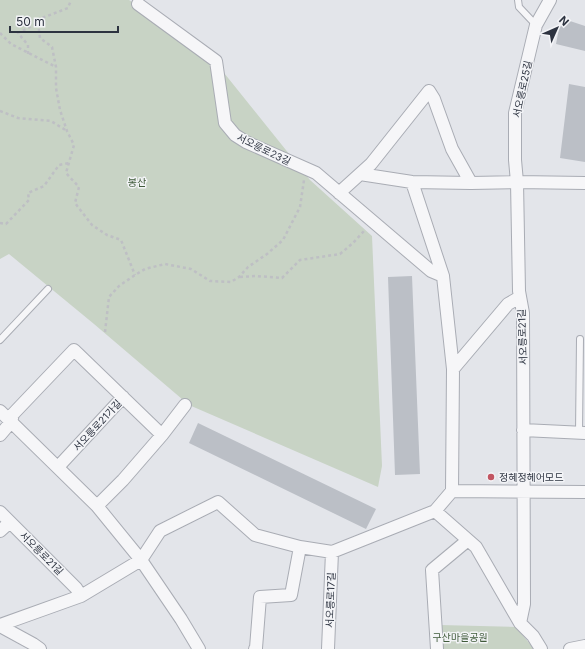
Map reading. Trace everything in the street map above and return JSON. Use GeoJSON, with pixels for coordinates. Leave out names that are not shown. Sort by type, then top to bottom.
{"type":"FeatureCollection","features":[{"type":"Feature","properties":{"kind":"street","name":"서오릉로25길"},"geometry":{"type":"LineString","coordinates":[[517,182],[515,160],[515,113],[536,25],[550,0]]}},
{"type":"Feature","properties":{"kind":"street","name":"서오릉로23길"},"geometry":{"type":"LineString","coordinates":[[138,4],[216,61],[225,123],[234,136],[316,173],[431,271],[443,276]]}},
{"type":"Feature","properties":{"kind":"street"},"geometry":{"type":"LineString","coordinates":[[339,193],[371,164],[428,91],[434,99],[452,149],[471,183]]}},
{"type":"Feature","properties":{"kind":"street"},"geometry":{"type":"LineString","coordinates":[[360,174],[412,182],[585,183]]}},
{"type":"Feature","properties":{"kind":"street"},"geometry":{"type":"LineString","coordinates":[[0,625],[81,596],[141,560],[160,531],[218,502],[255,535],[300,547],[332,552],[435,511],[452,491],[453,369],[443,276],[412,182]]}},
{"type":"Feature","properties":{"kind":"street","name":"서오릉로21길"},"geometry":{"type":"LineString","coordinates":[[517,182],[519,291],[523,313],[524,604],[520,623]]}},
{"type":"Feature","properties":{"kind":"street"},"geometry":{"type":"LineString","coordinates":[[453,369],[508,304],[520,297]]}},
{"type":"Feature","properties":{"kind":"street","name":"서오릉로21가길"},"geometry":{"type":"LineString","coordinates":[[11,422],[13,414],[74,350],[123,397],[58,467]]}},
{"type":"Feature","properties":{"kind":"street"},"geometry":{"type":"LineString","coordinates":[[123,397],[162,435]]}},
{"type":"Feature","properties":{"kind":"street"},"geometry":{"type":"LineString","coordinates":[[97,506],[123,480],[162,435],[185,405]]}},
{"type":"Feature","properties":{"kind":"street"},"geometry":{"type":"LineString","coordinates":[[0,411],[97,506],[141,560],[181,619],[199,649]]}},
{"type":"Feature","properties":{"kind":"street"},"geometry":{"type":"LineString","coordinates":[[0,435],[11,422]]}},
{"type":"Feature","properties":{"kind":"street"},"geometry":{"type":"LineString","coordinates":[[523,430],[582,433]]}},
{"type":"Feature","properties":{"kind":"street"},"geometry":{"type":"LineString","coordinates":[[452,491],[585,492]]}},
{"type":"Feature","properties":{"kind":"street"},"geometry":{"type":"LineString","coordinates":[[435,511],[476,547],[520,623],[533,636],[540,649]]}},
{"type":"Feature","properties":{"kind":"street","name":"서오릉로21길"},"geometry":{"type":"LineString","coordinates":[[0,512],[76,588],[81,596]]}},
{"type":"Feature","properties":{"kind":"street"},"geometry":{"type":"LineString","coordinates":[[0,531],[10,522]]}},
{"type":"Feature","properties":{"kind":"street"},"geometry":{"type":"LineString","coordinates":[[438,649],[432,570],[468,540]]}},
{"type":"Feature","properties":{"kind":"street"},"geometry":{"type":"LineString","coordinates":[[255,649],[260,597],[291,595],[300,547]]}},
{"type":"Feature","properties":{"kind":"street","name":"서오릉로17길"},"geometry":{"type":"LineString","coordinates":[[328,649],[332,552]]}},
{"type":"Feature","properties":{"kind":"street"},"geometry":{"type":"LineString","coordinates":[[0,625],[40,649]]}},
{"type":"Feature","properties":{"kind":"street"},"geometry":{"type":"LineString","coordinates":[[570,649],[585,646]]}},
{"type":"Feature","properties":{"kind":"lane"},"geometry":{"type":"LineString","coordinates":[[518,0],[520,7],[536,25]]}},
{"type":"Feature","properties":{"kind":"lane"},"geometry":{"type":"LineString","coordinates":[[0,340],[48,289]]}},
{"type":"Feature","properties":{"kind":"lane"},"geometry":{"type":"LineString","coordinates":[[580,339],[582,433]]}},
{"type":"Feature","properties":{"kind":"path"},"geometry":{"type":"LineString","coordinates":[[28,54],[28,45],[18,33],[38,23],[42,18],[68,8],[72,0]]}},
{"type":"Feature","properties":{"kind":"path"},"geometry":{"type":"LineString","coordinates":[[38,23],[40,38],[52,47],[56,67],[56,88],[60,110],[67,131],[74,145],[66,172],[79,187],[74,203],[92,225],[107,235],[121,240],[135,275]]}},
{"type":"Feature","properties":{"kind":"path"},"geometry":{"type":"LineString","coordinates":[[0,33],[11,44],[56,67]]}},
{"type":"Feature","properties":{"kind":"path"},"geometry":{"type":"LineString","coordinates":[[0,111],[18,118],[51,121],[67,131]]}},
{"type":"Feature","properties":{"kind":"path"},"geometry":{"type":"LineString","coordinates":[[0,223],[6,224],[29,200],[28,193],[44,186],[58,165],[69,163]]}},
{"type":"Feature","properties":{"kind":"path"},"geometry":{"type":"LineString","coordinates":[[105,332],[109,297],[119,286],[145,269],[165,264],[192,269],[210,281],[231,282],[240,277],[248,266],[267,254],[283,240],[300,207],[305,168]]}},
{"type":"Feature","properties":{"kind":"path"},"geometry":{"type":"LineString","coordinates":[[240,277],[256,276],[282,278],[300,260],[340,254],[370,225],[375,224]]}},
{"type":"Feature","properties":{"kind":"green space","name":"봉산"},"geometry":{"type":"Polygon","coordinates":[[[0,0],[129,0],[204,48],[310,180],[372,236],[382,466],[378,487],[189,405],[9,254],[0,259],[0,0]]]}},
{"type":"Feature","properties":{"kind":"green space","name":"구산마을공원"},"geometry":{"type":"Polygon","coordinates":[[[440,625],[516,627],[534,649],[442,649],[440,625]]]}},
{"type":"Feature","properties":{"kind":"building"},"geometry":{"type":"Polygon","coordinates":[[[561,18],[585,26],[585,51],[556,44],[561,18]]]}},
{"type":"Feature","properties":{"kind":"building"},"geometry":{"type":"Polygon","coordinates":[[[569,84],[585,87],[585,162],[560,158],[569,84]]]}},
{"type":"Feature","properties":{"kind":"building"},"geometry":{"type":"Polygon","coordinates":[[[412,276],[420,474],[395,475],[388,277],[412,276]]]}},
{"type":"Feature","properties":{"kind":"building"},"geometry":{"type":"Polygon","coordinates":[[[198,423],[376,509],[366,529],[189,443],[198,423]]]}},
{"type":"Feature","properties":{"kind":"place","name":"정혜정헤어모드"},"geometry":{"type":"Point","coordinates":[491,477]}}]}
